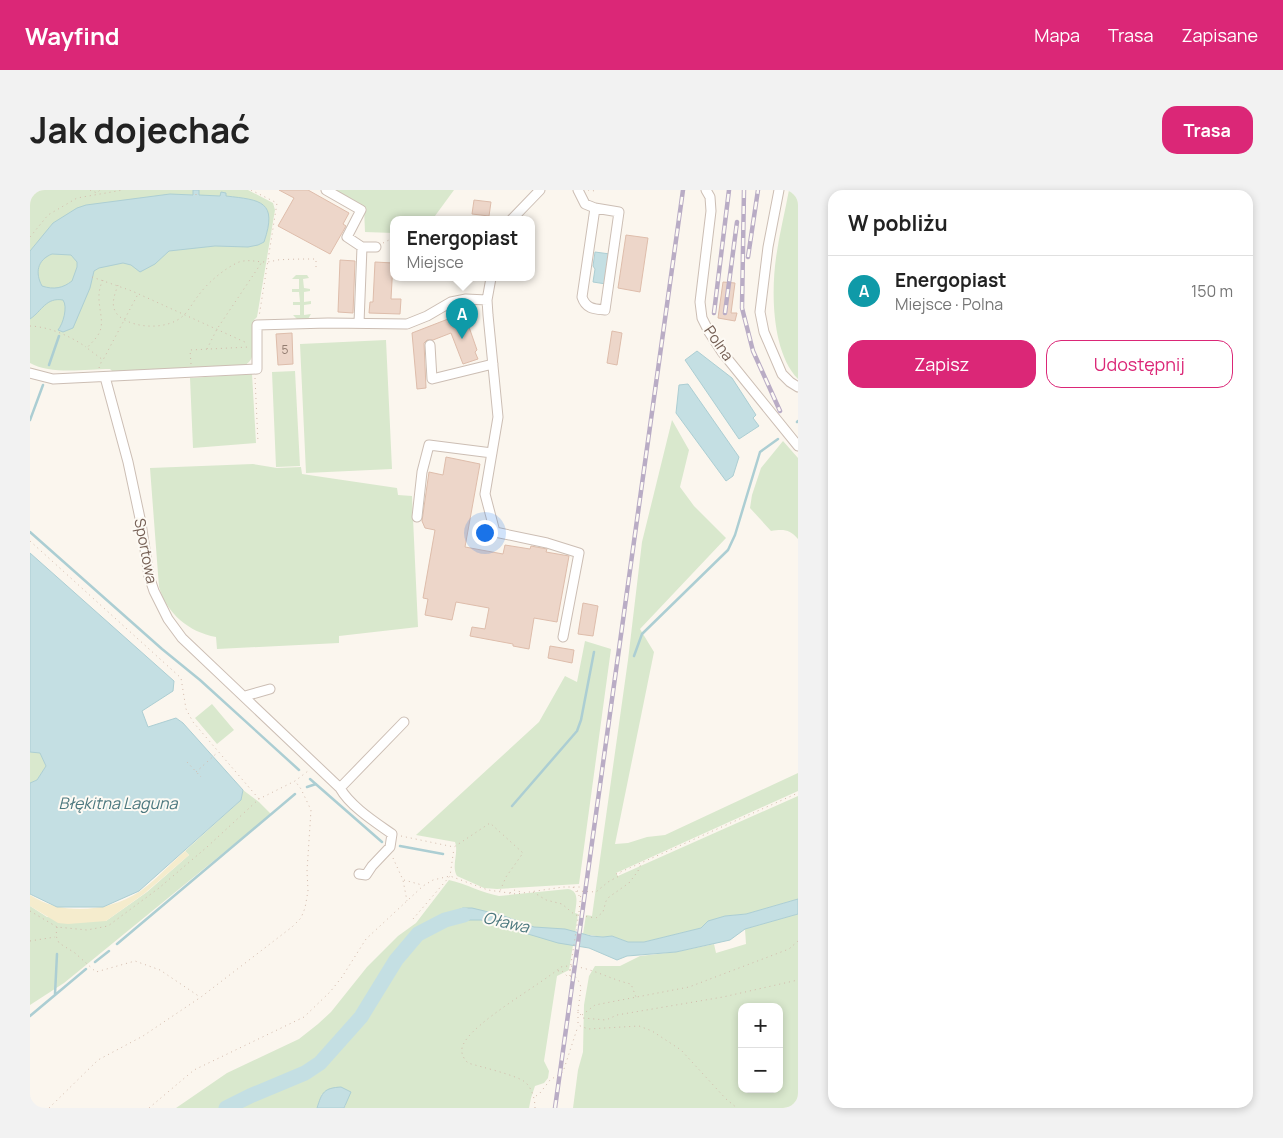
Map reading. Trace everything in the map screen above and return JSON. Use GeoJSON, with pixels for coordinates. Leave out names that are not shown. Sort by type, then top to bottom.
{"type":"FeatureCollection","features":[{"type":"Feature","properties":{"kind":"street"},"geometry":{"type":"LineString","coordinates":[[326,190],[361,210],[347,237],[362,247],[376,247]]}},
{"type":"Feature","properties":{"kind":"street"},"geometry":{"type":"LineString","coordinates":[[515,216],[540,190]]}},
{"type":"Feature","properties":{"kind":"street"},"geometry":{"type":"LineString","coordinates":[[578,190],[585,204],[594,208],[619,212],[605,310],[589,308],[584,304],[582,297],[594,208]]}},
{"type":"Feature","properties":{"kind":"street","name":"Polna"},"geometry":{"type":"LineString","coordinates":[[706,190],[710,197],[711,210],[700,302],[702,318],[708,332],[722,352],[798,445]]}},
{"type":"Feature","properties":{"kind":"street"},"geometry":{"type":"LineString","coordinates":[[779,190],[768,247],[760,312],[764,332],[782,374],[798,387]]}},
{"type":"Feature","properties":{"kind":"street"},"geometry":{"type":"LineString","coordinates":[[359,323],[362,247]]}},
{"type":"Feature","properties":{"kind":"street"},"geometry":{"type":"LineString","coordinates":[[491,281],[488,300],[498,417],[485,494],[495,532],[547,543],[579,553],[563,636]]}},
{"type":"Feature","properties":{"kind":"street"},"geometry":{"type":"LineString","coordinates":[[30,373],[39,377],[53,379],[257,369],[257,325],[407,324],[427,316],[451,302],[466,299],[488,300]]}},
{"type":"Feature","properties":{"kind":"street"},"geometry":{"type":"LineString","coordinates":[[430,345],[432,379],[493,364]]}},
{"type":"Feature","properties":{"kind":"street","name":"Sportowa"},"geometry":{"type":"LineString","coordinates":[[105,377],[128,462],[149,576],[168,619],[182,638],[245,696],[344,794],[371,819],[392,834]]}},
{"type":"Feature","properties":{"kind":"street"},"geometry":{"type":"LineString","coordinates":[[417,517],[422,472],[430,445],[492,453]]}},
{"type":"Feature","properties":{"kind":"street"},"geometry":{"type":"LineString","coordinates":[[245,696],[270,689]]}},
{"type":"Feature","properties":{"kind":"street"},"geometry":{"type":"LineString","coordinates":[[340,788],[404,722]]}},
{"type":"Feature","properties":{"kind":"street"},"geometry":{"type":"LineString","coordinates":[[359,874],[366,875],[390,847],[392,834]]}},
{"type":"Feature","properties":{"kind":"path"},"geometry":{"type":"LineString","coordinates":[[90,190],[97,193]]}},
{"type":"Feature","properties":{"kind":"path"},"geometry":{"type":"LineString","coordinates":[[97,193],[100,190]]}},
{"type":"Feature","properties":{"kind":"path"},"geometry":{"type":"LineString","coordinates":[[30,237],[48,215],[77,198],[123,190]]}},
{"type":"Feature","properties":{"kind":"path"},"geometry":{"type":"LineString","coordinates":[[196,190],[196,195]]}},
{"type":"Feature","properties":{"kind":"path"},"geometry":{"type":"LineString","coordinates":[[251,190],[277,203],[257,325]]}},
{"type":"Feature","properties":{"kind":"path"},"geometry":{"type":"LineString","coordinates":[[587,190],[595,191]]}},
{"type":"Feature","properties":{"kind":"path"},"geometry":{"type":"LineString","coordinates":[[376,247],[390,240]]}},
{"type":"Feature","properties":{"kind":"path"},"geometry":{"type":"LineString","coordinates":[[118,285],[113,305],[116,313],[125,320],[137,324],[155,326],[178,320],[211,282],[231,267],[246,260],[268,262],[316,258],[316,270]]}},
{"type":"Feature","properties":{"kind":"path"},"geometry":{"type":"LineString","coordinates":[[207,349],[217,329],[262,262]]}},
{"type":"Feature","properties":{"kind":"path"},"geometry":{"type":"LineString","coordinates":[[92,277],[118,285],[256,347]]}},
{"type":"Feature","properties":{"kind":"path"},"geometry":{"type":"LineString","coordinates":[[87,348],[98,335],[101,326],[98,301],[103,280]]}},
{"type":"Feature","properties":{"kind":"path"},"geometry":{"type":"LineString","coordinates":[[30,326],[39,326],[73,338],[103,360],[138,294]]}},
{"type":"Feature","properties":{"kind":"path"},"geometry":{"type":"LineString","coordinates":[[191,372],[190,350],[256,347]]}},
{"type":"Feature","properties":{"kind":"path"},"geometry":{"type":"LineString","coordinates":[[254,369],[258,442]]}},
{"type":"Feature","properties":{"kind":"path"},"geometry":{"type":"LineString","coordinates":[[30,541],[181,678],[186,709],[193,722],[259,799]]}},
{"type":"Feature","properties":{"kind":"path"},"geometry":{"type":"LineString","coordinates":[[196,772],[218,751]]}},
{"type":"Feature","properties":{"kind":"path"},"geometry":{"type":"LineString","coordinates":[[187,762],[201,777]]}},
{"type":"Feature","properties":{"kind":"path"},"geometry":{"type":"LineString","coordinates":[[30,911],[56,926],[87,930],[108,926],[172,876],[259,799],[295,781],[307,772]]}},
{"type":"Feature","properties":{"kind":"path"},"geometry":{"type":"LineString","coordinates":[[49,1108],[98,1060],[143,1036],[201,997],[301,918],[308,892],[307,871],[311,810],[295,781]]}},
{"type":"Feature","properties":{"kind":"path"},"geometry":{"type":"LineString","coordinates":[[616,874],[798,793]]}},
{"type":"Feature","properties":{"kind":"path"},"geometry":{"type":"LineString","coordinates":[[392,834],[454,847],[490,823],[523,853],[506,878],[500,892]]}},
{"type":"Feature","properties":{"kind":"path"},"geometry":{"type":"LineString","coordinates":[[390,847],[403,880],[407,901]]}},
{"type":"Feature","properties":{"kind":"path"},"geometry":{"type":"LineString","coordinates":[[414,919],[450,876],[454,847]]}},
{"type":"Feature","properties":{"kind":"path"},"geometry":{"type":"LineString","coordinates":[[532,891],[546,900],[562,904],[575,915],[596,918],[603,912],[609,897],[629,883],[642,862]]}},
{"type":"Feature","properties":{"kind":"path"},"geometry":{"type":"LineString","coordinates":[[577,891],[596,892],[608,882],[620,876],[620,872]]}},
{"type":"Feature","properties":{"kind":"path"},"geometry":{"type":"LineString","coordinates":[[149,1108],[194,1070],[304,1017],[336,984],[366,939],[423,886],[433,880],[450,876],[480,887],[510,893],[580,887]]}},
{"type":"Feature","properties":{"kind":"path"},"geometry":{"type":"LineString","coordinates":[[403,880],[423,886]]}},
{"type":"Feature","properties":{"kind":"path"},"geometry":{"type":"LineString","coordinates":[[573,887],[580,898]]}},
{"type":"Feature","properties":{"kind":"path"},"geometry":{"type":"LineString","coordinates":[[570,976],[581,891]]}},
{"type":"Feature","properties":{"kind":"path"},"geometry":{"type":"LineString","coordinates":[[56,926],[56,936],[59,943],[75,953],[96,972],[135,961],[166,974],[201,997]]}},
{"type":"Feature","properties":{"kind":"path"},"geometry":{"type":"LineString","coordinates":[[30,941],[56,936]]}},
{"type":"Feature","properties":{"kind":"path"},"geometry":{"type":"LineString","coordinates":[[581,1015],[595,1004],[689,987],[789,949],[798,941]]}},
{"type":"Feature","properties":{"kind":"path"},"geometry":{"type":"LineString","coordinates":[[535,1108],[534,1097],[525,1082],[504,1073],[468,1063],[462,1054],[462,1046],[471,1033],[557,971],[567,966],[587,969],[631,984],[636,997]]}},
{"type":"Feature","properties":{"kind":"path"},"geometry":{"type":"LineString","coordinates":[[534,1097],[540,1093],[550,1080],[563,1072],[578,1025],[581,987],[576,977],[570,976],[561,970],[557,971]]}},
{"type":"Feature","properties":{"kind":"path"},"geometry":{"type":"LineString","coordinates":[[578,1011],[583,1018],[606,1020],[617,1015],[723,997],[798,980]]}},
{"type":"Feature","properties":{"kind":"path"},"geometry":{"type":"LineString","coordinates":[[578,1025],[588,1030],[638,1026],[652,1031],[681,1050],[726,1099],[737,1108]]}},
{"type":"Feature","properties":{"kind":"green space"},"geometry":{"type":"Polygon","coordinates":[[[30,190],[193,190],[198,195],[199,190],[248,190],[273,203],[275,210],[257,317],[254,320],[254,352],[248,363],[243,366],[114,373],[110,369],[48,369],[30,363],[30,190]]]}},
{"type":"Feature","properties":{"kind":"green space"},"geometry":{"type":"Polygon","coordinates":[[[333,190],[454,190],[435,216],[390,216],[390,233],[365,232],[364,208],[333,190]]]}},
{"type":"Feature","properties":{"kind":"green space"},"geometry":{"type":"Polygon","coordinates":[[[789,190],[798,190],[798,379],[789,367],[783,354],[775,322],[774,305],[774,272],[789,190]]]}},
{"type":"Feature","properties":{"kind":"green space"},"geometry":{"type":"Polygon","coordinates":[[[296,275],[307,275],[309,278],[303,279],[304,288],[310,289],[310,291],[304,292],[304,302],[311,301],[311,304],[304,305],[304,315],[311,314],[308,319],[298,320],[293,315],[300,315],[300,305],[293,305],[293,302],[300,302],[299,292],[292,292],[292,289],[299,289],[299,279],[292,279],[296,275]]]}},
{"type":"Feature","properties":{"kind":"green space"},"geometry":{"type":"Polygon","coordinates":[[[386,340],[392,469],[306,473],[300,344],[386,340]]]}},
{"type":"Feature","properties":{"kind":"green space"},"geometry":{"type":"Polygon","coordinates":[[[295,371],[300,466],[276,467],[272,372],[295,371]]]}},
{"type":"Feature","properties":{"kind":"green space"},"geometry":{"type":"Polygon","coordinates":[[[252,374],[256,443],[193,448],[190,378],[252,374]]]}},
{"type":"Feature","properties":{"kind":"green space"},"geometry":{"type":"Polygon","coordinates":[[[672,420],[689,450],[680,487],[694,506],[726,538],[640,629],[654,652],[615,844],[665,835],[798,773],[798,791],[616,873],[618,876],[798,796],[798,899],[746,914],[725,916],[709,921],[701,928],[644,942],[628,942],[612,936],[603,937],[583,934],[586,915],[592,916],[628,660],[642,542],[672,420]]]}},
{"type":"Feature","properties":{"kind":"green space"},"geometry":{"type":"Polygon","coordinates":[[[783,441],[798,458],[798,539],[786,530],[771,531],[750,508],[752,495],[761,468],[783,441]]]}},
{"type":"Feature","properties":{"kind":"green space"},"geometry":{"type":"Polygon","coordinates":[[[253,464],[277,468],[301,467],[302,474],[397,488],[398,495],[412,496],[418,627],[339,636],[339,643],[217,649],[216,637],[197,631],[180,620],[167,606],[159,587],[150,468],[253,464]]]}},
{"type":"Feature","properties":{"kind":"green space"},"geometry":{"type":"Polygon","coordinates":[[[585,641],[611,649],[579,884],[497,889],[484,888],[457,876],[455,872],[455,842],[416,835],[539,722],[565,676],[577,682],[585,641]]]}},
{"type":"Feature","properties":{"kind":"green space"},"geometry":{"type":"Polygon","coordinates":[[[212,704],[234,730],[217,744],[195,718],[212,704]]]}},
{"type":"Feature","properties":{"kind":"green space"},"geometry":{"type":"Polygon","coordinates":[[[30,752],[40,752],[46,766],[37,780],[30,783],[30,752]]]}},
{"type":"Feature","properties":{"kind":"green space"},"geometry":{"type":"Polygon","coordinates":[[[243,790],[271,814],[64,983],[30,1005],[30,906],[47,917],[106,921],[147,892],[189,855],[185,851],[241,800],[243,790]]]}},
{"type":"Feature","properties":{"kind":"green space"},"geometry":{"type":"Polygon","coordinates":[[[449,880],[499,896],[568,889],[572,890],[576,895],[575,913],[578,914],[569,970],[557,976],[544,1061],[549,1071],[548,1078],[544,1083],[535,1086],[529,1108],[344,1108],[346,1105],[322,1094],[317,1108],[176,1108],[227,1073],[299,1039],[318,1024],[331,1012],[367,967],[398,936],[416,923],[449,880]]]}},
{"type":"Feature","properties":{"kind":"green space"},"geometry":{"type":"Polygon","coordinates":[[[798,914],[798,1108],[573,1108],[578,1070],[583,1052],[584,1005],[589,976],[595,966],[620,966],[640,956],[676,952],[714,944],[716,953],[746,944],[745,929],[798,914]]]}},
{"type":"Feature","properties":{"kind":"sand"},"geometry":{"type":"Polygon","coordinates":[[[185,851],[189,855],[145,893],[106,921],[58,923],[30,906],[30,895],[43,902],[70,909],[85,909],[113,904],[139,892],[185,851]]]}},
{"type":"Feature","properties":{"kind":"water"},"geometry":{"type":"Polygon","coordinates":[[[193,190],[199,190],[199,195],[220,196],[221,192],[226,193],[226,196],[249,199],[263,205],[267,210],[269,218],[264,242],[248,247],[215,246],[169,251],[155,264],[140,272],[131,265],[123,263],[99,268],[94,271],[90,288],[73,328],[63,332],[58,330],[64,315],[65,307],[63,300],[48,303],[30,319],[30,251],[53,223],[77,208],[86,205],[170,194],[193,195],[193,190]],[[52,254],[40,263],[38,276],[42,286],[58,288],[72,281],[77,262],[71,255],[52,254]]]}},
{"type":"Feature","properties":{"kind":"water"},"geometry":{"type":"Polygon","coordinates":[[[595,252],[610,254],[606,284],[593,282],[595,252]]]}},
{"type":"Feature","properties":{"kind":"water"},"geometry":{"type":"Polygon","coordinates":[[[697,351],[732,378],[756,415],[753,418],[759,426],[739,439],[685,360],[697,351]]]}},
{"type":"Feature","properties":{"kind":"water"},"geometry":{"type":"Polygon","coordinates":[[[688,384],[739,457],[733,476],[726,481],[676,413],[679,385],[688,384]]]}},
{"type":"Feature","properties":{"kind":"water","name":"Błękitna Laguna"},"geometry":{"type":"Polygon","coordinates":[[[30,553],[174,681],[173,691],[142,711],[148,727],[176,718],[183,723],[243,790],[241,800],[139,891],[103,907],[57,907],[30,894],[30,783],[37,780],[46,766],[40,753],[30,752],[30,553]]]}},
{"type":"Feature","properties":{"kind":"water"},"geometry":{"type":"Polygon","coordinates":[[[798,899],[798,914],[745,929],[730,940],[676,952],[627,956],[617,960],[589,948],[558,943],[481,920],[460,920],[446,924],[443,916],[463,908],[472,908],[501,915],[534,927],[565,929],[591,936],[612,936],[628,942],[644,942],[701,928],[708,921],[725,916],[746,914],[798,899]]]}},
{"type":"Feature","properties":{"kind":"water"},"geometry":{"type":"Polygon","coordinates":[[[341,1087],[351,1092],[344,1108],[317,1108],[324,1092],[331,1088],[341,1087]]]}},
{"type":"Feature","properties":{"kind":"building"},"geometry":{"type":"Polygon","coordinates":[[[279,190],[308,190],[349,213],[343,224],[346,226],[330,254],[278,226],[294,198],[279,190]]]}},
{"type":"Feature","properties":{"kind":"building"},"geometry":{"type":"Polygon","coordinates":[[[474,200],[491,202],[489,216],[472,214],[474,200]]]}},
{"type":"Feature","properties":{"kind":"building"},"geometry":{"type":"Polygon","coordinates":[[[626,235],[648,238],[640,292],[618,288],[626,235]]]}},
{"type":"Feature","properties":{"kind":"building"},"geometry":{"type":"Polygon","coordinates":[[[340,260],[355,261],[353,313],[338,312],[340,260]]]}},
{"type":"Feature","properties":{"kind":"building"},"geometry":{"type":"Polygon","coordinates":[[[375,262],[390,263],[391,299],[401,299],[400,314],[369,313],[370,302],[373,302],[375,262]]]}},
{"type":"Feature","properties":{"kind":"building"},"geometry":{"type":"Polygon","coordinates":[[[723,282],[735,283],[731,313],[737,313],[735,321],[718,318],[723,282]]]}},
{"type":"Feature","properties":{"kind":"building"},"geometry":{"type":"Polygon","coordinates":[[[461,314],[466,327],[469,327],[478,359],[463,364],[451,333],[433,340],[427,340],[424,343],[426,388],[417,389],[412,333],[461,314]]]}},
{"type":"Feature","properties":{"kind":"building"},"geometry":{"type":"Polygon","coordinates":[[[612,331],[622,333],[617,365],[607,363],[612,331]]]}},
{"type":"Feature","properties":{"kind":"building"},"geometry":{"type":"Polygon","coordinates":[[[292,333],[293,364],[278,365],[276,334],[292,333]]]}},
{"type":"Feature","properties":{"kind":"building"},"geometry":{"type":"Polygon","coordinates":[[[446,457],[480,464],[465,547],[503,554],[505,545],[530,549],[531,546],[547,549],[546,552],[569,556],[557,622],[534,618],[529,649],[470,636],[472,627],[485,629],[489,608],[456,602],[452,620],[425,615],[428,599],[423,598],[435,530],[425,528],[422,521],[429,472],[443,475],[446,457]]]}},
{"type":"Feature","properties":{"kind":"building"},"geometry":{"type":"Polygon","coordinates":[[[583,603],[598,606],[593,636],[578,634],[583,603]]]}},
{"type":"Feature","properties":{"kind":"building"},"geometry":{"type":"Polygon","coordinates":[[[550,646],[574,650],[572,663],[548,658],[550,646]]]}},
{"type":"Feature","properties":{"kind":"waterway"},"geometry":{"type":"LineString","coordinates":[[49,365],[59,336]]}},
{"type":"Feature","properties":{"kind":"waterway"},"geometry":{"type":"LineString","coordinates":[[30,420],[43,385]]}},
{"type":"Feature","properties":{"kind":"waterway"},"geometry":{"type":"LineString","coordinates":[[634,656],[642,634],[728,550],[735,535],[760,452],[778,439]]}},
{"type":"Feature","properties":{"kind":"waterway"},"geometry":{"type":"LineString","coordinates":[[30,532],[162,649],[200,680],[299,770]]}},
{"type":"Feature","properties":{"kind":"waterway"},"geometry":{"type":"LineString","coordinates":[[512,806],[577,731],[581,720],[594,652]]}},
{"type":"Feature","properties":{"kind":"waterway"},"geometry":{"type":"LineString","coordinates":[[310,779],[382,842]]}},
{"type":"Feature","properties":{"kind":"waterway"},"geometry":{"type":"LineString","coordinates":[[307,787],[316,784]]}},
{"type":"Feature","properties":{"kind":"waterway"},"geometry":{"type":"LineString","coordinates":[[117,944],[295,794]]}},
{"type":"Feature","properties":{"kind":"waterway"},"geometry":{"type":"LineString","coordinates":[[400,846],[443,854]]}},
{"type":"Feature","properties":{"kind":"waterway","name":"Oława"},"geometry":{"type":"LineString","coordinates":[[226,1108],[305,1073],[320,1063],[361,1017],[396,960],[418,934],[445,920],[464,915]]}},
{"type":"Feature","properties":{"kind":"waterway"},"geometry":{"type":"LineString","coordinates":[[95,962],[109,951]]}},
{"type":"Feature","properties":{"kind":"waterway"},"geometry":{"type":"LineString","coordinates":[[55,994],[57,954]]}},
{"type":"Feature","properties":{"kind":"waterway"},"geometry":{"type":"LineString","coordinates":[[30,1016],[86,969]]}},
{"type":"Feature","properties":{"kind":"railway"},"geometry":{"type":"LineString","coordinates":[[555,1108],[683,190]]}},
{"type":"Feature","properties":{"kind":"railway"},"geometry":{"type":"LineString","coordinates":[[714,313],[729,190]]}},
{"type":"Feature","properties":{"kind":"railway"},"geometry":{"type":"LineString","coordinates":[[744,190],[742,308],[753,351],[780,411]]}},
{"type":"Feature","properties":{"kind":"railway"},"geometry":{"type":"LineString","coordinates":[[748,257],[758,190]]}},
{"type":"Feature","properties":{"kind":"railway"},"geometry":{"type":"LineString","coordinates":[[725,313],[737,222]]}},
{"type":"Feature","properties":{"kind":"place","name":"Energopiast"},"geometry":{"type":"Point","coordinates":[462,339]}}]}
